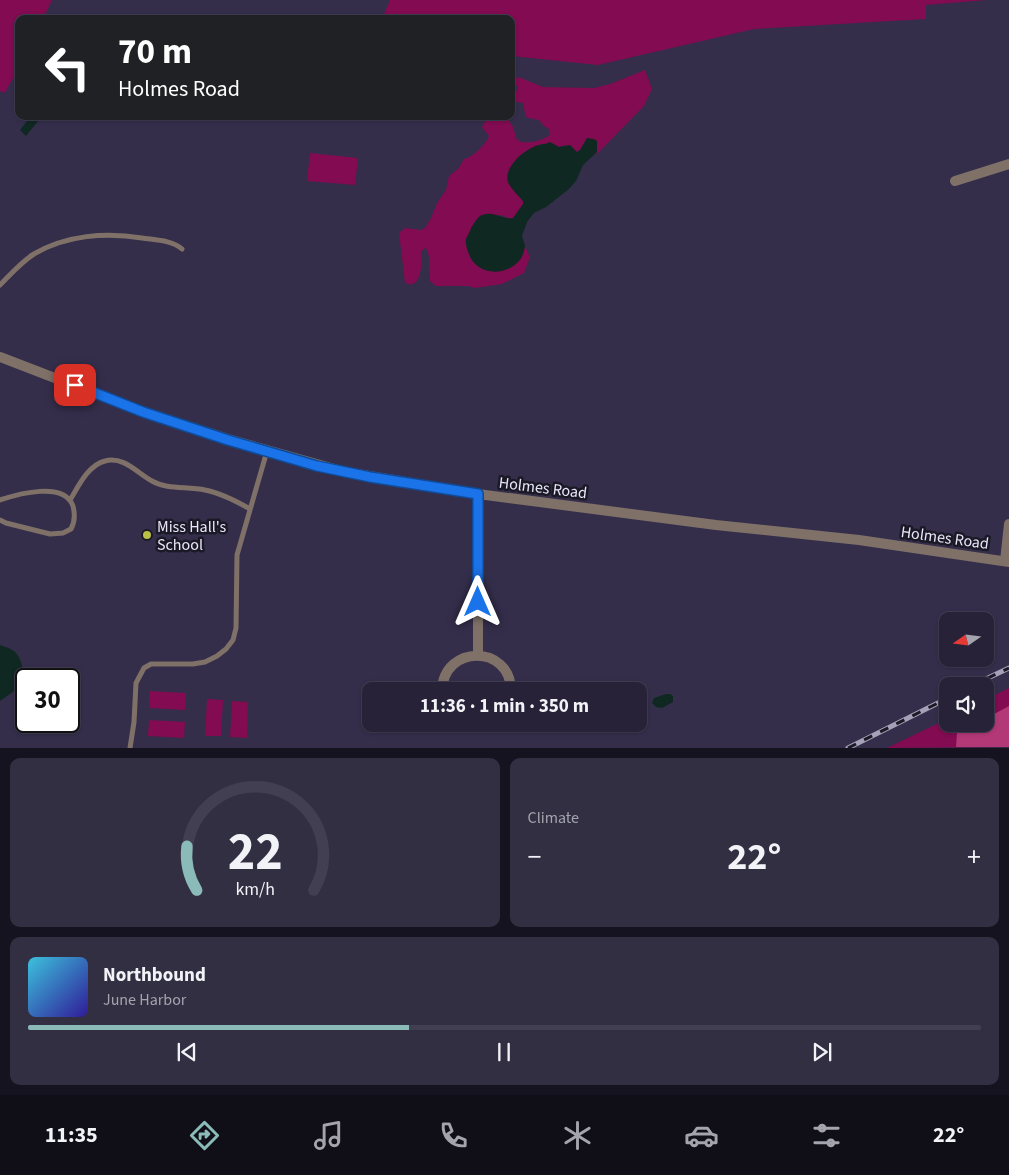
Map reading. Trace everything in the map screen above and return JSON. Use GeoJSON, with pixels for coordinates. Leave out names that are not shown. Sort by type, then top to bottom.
{"type":"FeatureCollection","features":[{"type":"Feature","properties":{"kind":"street"},"geometry":{"type":"LineString","coordinates":[[955,181],[1009,164]]}},
{"type":"Feature","properties":{"kind":"street","name":"Holmes Road"},"geometry":{"type":"LineString","coordinates":[[0,357],[143,412],[333,470],[478,494],[716,525],[859,540],[1007,562]]}},
{"type":"Feature","properties":{"kind":"street"},"geometry":{"type":"LineString","coordinates":[[478,494],[478,656]]}},
{"type":"Feature","properties":{"kind":"street"},"geometry":{"type":"LineString","coordinates":[[1007,562],[1009,524]]}},
{"type":"Feature","properties":{"kind":"street"},"geometry":{"type":"LineString","coordinates":[[443,682],[444,677],[450,668],[461,660],[478,656],[490,658],[501,666],[508,676],[509,682]]}},
{"type":"Feature","properties":{"kind":"lane"},"geometry":{"type":"LineString","coordinates":[[0,285],[34,254],[82,237],[122,234],[172,243],[182,249]]}},
{"type":"Feature","properties":{"kind":"lane"},"geometry":{"type":"LineString","coordinates":[[130,748],[134,722],[136,683],[144,668],[151,664],[193,664],[205,662],[226,649],[233,640],[236,628],[237,555],[267,451]]}},
{"type":"Feature","properties":{"kind":"lane"},"geometry":{"type":"LineString","coordinates":[[70,500],[85,476],[94,467],[102,462],[116,460],[125,463],[152,482],[205,490],[227,496],[250,509]]}},
{"type":"Feature","properties":{"kind":"lane"},"geometry":{"type":"LineString","coordinates":[[0,500],[25,493],[43,491],[56,493],[70,500],[74,512],[74,524],[71,529],[63,533],[50,534],[0,520]]}},
{"type":"Feature","properties":{"kind":"shaded area"},"geometry":{"type":"Polygon","coordinates":[[[0,0],[52,0],[45,15],[15,15],[15,74],[5,93],[0,91],[0,0]]]}},
{"type":"Feature","properties":{"kind":"shaded area"},"geometry":{"type":"Polygon","coordinates":[[[390,0],[987,0],[926,5],[926,19],[754,29],[598,65],[515,56],[515,15],[384,15],[390,0]]]}},
{"type":"Feature","properties":{"kind":"shaded area"},"geometry":{"type":"Polygon","coordinates":[[[645,70],[652,89],[644,106],[595,155],[597,152],[584,145],[576,152],[566,145],[559,147],[541,144],[519,156],[509,184],[523,201],[520,212],[510,219],[501,215],[476,220],[470,231],[467,243],[471,259],[523,253],[525,246],[530,257],[524,273],[502,284],[475,288],[468,286],[436,286],[430,281],[429,257],[425,248],[421,252],[421,268],[418,279],[415,283],[405,283],[399,233],[405,228],[420,230],[425,228],[437,203],[446,190],[449,176],[458,169],[464,159],[482,147],[489,136],[482,127],[486,120],[509,120],[517,140],[525,142],[534,142],[550,135],[550,130],[539,120],[526,116],[523,103],[515,102],[515,92],[518,88],[515,85],[515,77],[543,87],[594,88],[610,84],[645,70]]]}},
{"type":"Feature","properties":{"kind":"shaded area"},"geometry":{"type":"Polygon","coordinates":[[[28,120],[39,120],[26,136],[20,130],[28,120]]]}},
{"type":"Feature","properties":{"kind":"shaded area"},"geometry":{"type":"Polygon","coordinates":[[[587,138],[597,141],[597,152],[583,165],[576,181],[569,189],[546,207],[534,213],[527,222],[522,236],[525,248],[519,261],[511,267],[497,272],[477,266],[472,261],[466,243],[466,238],[476,220],[485,214],[513,218],[523,204],[523,201],[508,182],[507,176],[512,164],[528,150],[550,142],[559,147],[570,145],[577,152],[587,138]]]}},
{"type":"Feature","properties":{"kind":"shaded area"},"geometry":{"type":"Polygon","coordinates":[[[310,153],[358,158],[355,185],[307,181],[310,153]]]}},
{"type":"Feature","properties":{"kind":"shaded area"},"geometry":{"type":"Polygon","coordinates":[[[0,645],[15,652],[22,668],[15,668],[15,690],[0,701],[0,645]]]}},
{"type":"Feature","properties":{"kind":"shaded area"},"geometry":{"type":"Polygon","coordinates":[[[1009,688],[1009,747],[887,748],[939,723],[939,732],[994,732],[994,696],[1009,688]]]}},
{"type":"Feature","properties":{"kind":"shaded area"},"geometry":{"type":"Polygon","coordinates":[[[150,691],[186,693],[185,710],[149,708],[150,691]]]}},
{"type":"Feature","properties":{"kind":"shaded area"},"geometry":{"type":"Polygon","coordinates":[[[666,694],[673,696],[673,702],[662,708],[656,707],[652,703],[654,698],[666,694]]]}},
{"type":"Feature","properties":{"kind":"shaded area"},"geometry":{"type":"Polygon","coordinates":[[[207,699],[223,700],[221,736],[205,736],[207,699]]]}},
{"type":"Feature","properties":{"kind":"shaded area"},"geometry":{"type":"Polygon","coordinates":[[[232,701],[248,702],[247,738],[230,737],[232,701]]]}},
{"type":"Feature","properties":{"kind":"shaded area"},"geometry":{"type":"Polygon","coordinates":[[[1009,706],[1009,747],[956,747],[957,733],[959,732],[994,732],[994,714],[1009,706]]]}},
{"type":"Feature","properties":{"kind":"shaded area"},"geometry":{"type":"Polygon","coordinates":[[[149,720],[185,722],[184,738],[148,736],[149,720]]]}},
{"type":"Feature","properties":{"kind":"railway"},"geometry":{"type":"LineString","coordinates":[[990,677],[1009,668]]}},
{"type":"Feature","properties":{"kind":"railway"},"geometry":{"type":"LineString","coordinates":[[848,748],[939,702]]}},
{"type":"Feature","properties":{"kind":"place","name":"Miss Hall's School"},"geometry":{"type":"Point","coordinates":[147,535]}},
{"type":"Feature","properties":{"kind":"route"},"geometry":{"type":"LineString","coordinates":[[75,385],[143,412],[228,440],[317,466],[370,477],[478,494],[478,602]]}}]}
